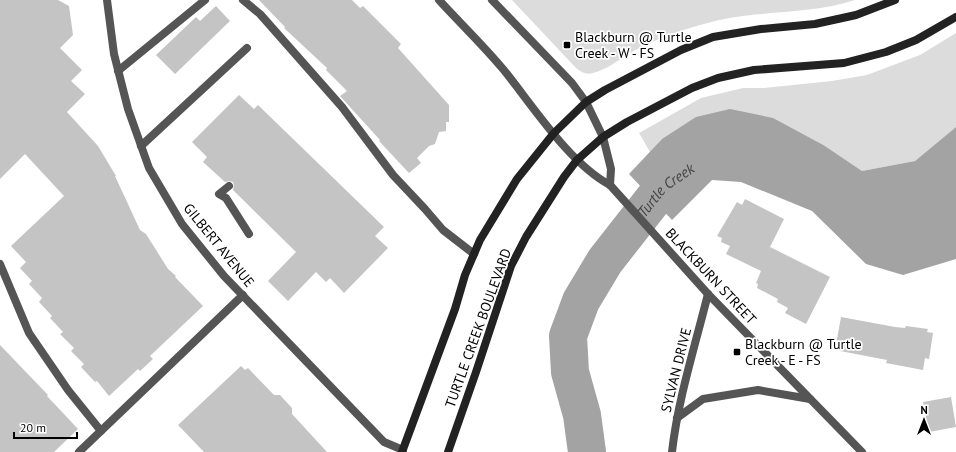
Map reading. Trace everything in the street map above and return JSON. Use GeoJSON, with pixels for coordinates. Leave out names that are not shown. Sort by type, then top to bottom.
{"type":"FeatureCollection","features":[{"type":"Feature","properties":{"kind":"main road","name":"TURTLE CREEK BOULEVARD"},"geometry":{"type":"LineString","coordinates":[[404,451],[465,275],[480,240],[517,179],[554,133],[586,102],[608,88],[680,50],[713,37],[761,29],[815,24],[856,15],[895,0]]}},
{"type":"Feature","properties":{"kind":"main road","name":"TURTLE CREEK BOULEVARD"},"geometry":{"type":"LineString","coordinates":[[448,452],[512,266],[526,237],[550,198],[577,160],[603,137],[627,122],[685,91],[718,78],[754,70],[844,62],[886,52],[916,40],[956,17]]}},
{"type":"Feature","properties":{"kind":"street","name":"GILBERT AVENUE"},"geometry":{"type":"LineString","coordinates":[[107,0],[114,54],[128,109],[149,168],[182,224],[224,276],[384,442],[404,451]]}},
{"type":"Feature","properties":{"kind":"street"},"geometry":{"type":"LineString","coordinates":[[118,71],[205,0]]}},
{"type":"Feature","properties":{"kind":"street"},"geometry":{"type":"LineString","coordinates":[[243,0],[260,14],[342,107],[393,175],[426,209],[443,230],[474,254]]}},
{"type":"Feature","properties":{"kind":"street","name":"BLACKBURN STREET"},"geometry":{"type":"LineString","coordinates":[[439,0],[502,68],[577,160],[600,180],[610,185],[708,294],[862,452]]}},
{"type":"Feature","properties":{"kind":"street"},"geometry":{"type":"LineString","coordinates":[[492,0],[572,83],[586,102],[603,137],[611,169],[610,185]]}},
{"type":"Feature","properties":{"kind":"street"},"geometry":{"type":"LineString","coordinates":[[141,146],[247,48]]}},
{"type":"Feature","properties":{"kind":"street"},"geometry":{"type":"LineString","coordinates":[[228,186],[219,194],[226,198],[249,234]]}},
{"type":"Feature","properties":{"kind":"street"},"geometry":{"type":"LineString","coordinates":[[0,264],[29,333],[68,390],[101,431]]}},
{"type":"Feature","properties":{"kind":"street","name":"SYLVAN DRIVE"},"geometry":{"type":"LineString","coordinates":[[672,452],[681,397],[708,294]]}},
{"type":"Feature","properties":{"kind":"street"},"geometry":{"type":"LineString","coordinates":[[79,452],[243,295]]}},
{"type":"Feature","properties":{"kind":"street"},"geometry":{"type":"LineString","coordinates":[[677,418],[703,399],[758,390],[810,399]]}},
{"type":"Feature","properties":{"kind":"shaded area"},"geometry":{"type":"Polygon","coordinates":[[[512,0],[855,0],[828,7],[743,16],[700,25],[652,42],[630,53],[603,70],[588,74],[576,68],[512,0]]]}},
{"type":"Feature","properties":{"kind":"shaded area"},"geometry":{"type":"Polygon","coordinates":[[[956,33],[956,127],[915,161],[862,171],[825,146],[662,139],[650,152],[639,133],[701,98],[743,88],[764,88],[832,81],[867,75],[920,55],[956,33]]]}},
{"type":"Feature","properties":{"kind":"water"},"geometry":{"type":"Polygon","coordinates":[[[730,109],[773,118],[825,146],[862,171],[915,161],[956,127],[956,259],[903,275],[866,264],[812,211],[741,182],[712,180],[672,220],[629,174],[662,139],[696,117],[730,109]]]}},
{"type":"Feature","properties":{"kind":"building"},"geometry":{"type":"Polygon","coordinates":[[[0,0],[58,0],[69,6],[73,35],[60,48],[82,70],[71,81],[85,94],[67,112],[98,146],[116,176],[140,230],[146,234],[168,269],[203,306],[150,356],[153,359],[140,371],[138,369],[109,396],[97,381],[95,382],[81,367],[84,364],[71,351],[74,348],[60,334],[63,332],[50,318],[52,316],[39,302],[42,298],[29,284],[32,281],[20,268],[26,262],[11,246],[64,196],[25,154],[0,179],[0,0]]]}},
{"type":"Feature","properties":{"kind":"building"},"geometry":{"type":"Polygon","coordinates":[[[259,0],[352,0],[360,8],[363,6],[401,44],[398,48],[449,105],[449,122],[446,122],[446,131],[439,132],[435,144],[429,146],[417,158],[421,163],[409,173],[340,96],[347,91],[326,70],[327,68],[284,28],[285,27],[259,0]]]}},
{"type":"Feature","properties":{"kind":"building"},"geometry":{"type":"Polygon","coordinates":[[[216,6],[230,21],[175,74],[156,55],[196,17],[200,21],[216,6]]]}},
{"type":"Feature","properties":{"kind":"building"},"geometry":{"type":"Polygon","coordinates":[[[239,95],[254,109],[258,105],[384,227],[375,236],[388,248],[344,293],[330,278],[326,282],[316,272],[288,301],[268,281],[296,252],[233,190],[233,182],[225,182],[203,162],[207,157],[192,142],[239,95]]]}},
{"type":"Feature","properties":{"kind":"building"},"geometry":{"type":"Polygon","coordinates":[[[745,199],[784,219],[770,247],[830,277],[806,324],[785,313],[788,308],[777,302],[778,299],[757,288],[758,284],[756,283],[761,271],[726,254],[730,246],[721,242],[722,238],[717,236],[737,202],[742,205],[745,199]]]}},
{"type":"Feature","properties":{"kind":"building"},"geometry":{"type":"Polygon","coordinates":[[[841,317],[895,327],[905,328],[906,326],[928,329],[927,332],[933,333],[929,359],[925,358],[923,370],[886,363],[887,360],[835,350],[841,317]]]}},
{"type":"Feature","properties":{"kind":"building"},"geometry":{"type":"Polygon","coordinates":[[[0,345],[78,429],[54,452],[0,452],[0,345]]]}},
{"type":"Feature","properties":{"kind":"building"},"geometry":{"type":"Polygon","coordinates":[[[241,366],[245,370],[248,368],[274,395],[280,395],[292,408],[292,414],[327,452],[204,452],[178,425],[241,366]]]}},
{"type":"Feature","properties":{"kind":"building"},"geometry":{"type":"Polygon","coordinates":[[[951,397],[956,427],[929,432],[923,402],[951,397]]]}},
{"type":"Feature","properties":{"kind":"waterway","name":"Turtle Creek"},"geometry":{"type":"LineString","coordinates":[[587,452],[582,415],[570,372],[568,336],[581,301],[605,261],[663,187],[693,167]]}},
{"type":"Feature","properties":{"kind":"place","name":"Blackburn @ Turtle Creek - W - FS"},"geometry":{"type":"Point","coordinates":[567,45]}},
{"type":"Feature","properties":{"kind":"place","name":"Blackburn @ Turtle Creek - E - FS"},"geometry":{"type":"Point","coordinates":[737,352]}}]}
